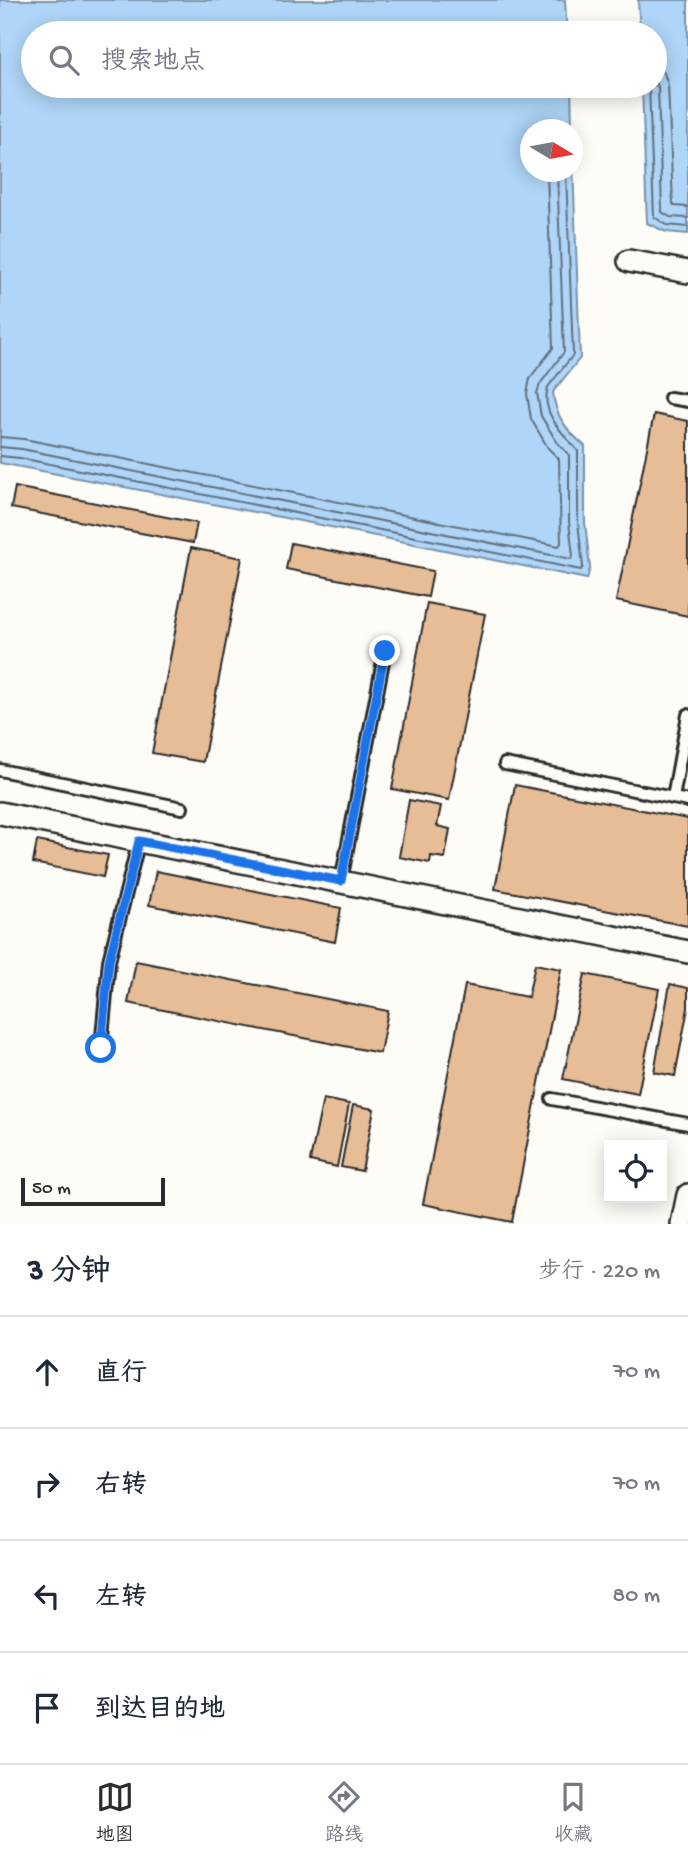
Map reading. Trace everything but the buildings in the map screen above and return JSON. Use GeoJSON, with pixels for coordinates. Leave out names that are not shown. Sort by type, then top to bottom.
{"type":"FeatureCollection","features":[{"type":"Feature","properties":{"kind":"street"},"geometry":{"type":"LineString","coordinates":[[629,261],[688,272]]}},
{"type":"Feature","properties":{"kind":"street"},"geometry":{"type":"LineString","coordinates":[[0,813],[688,952]]}},
{"type":"Feature","properties":{"kind":"street"},"geometry":{"type":"LineString","coordinates":[[682,1224],[688,1195]]}},
{"type":"Feature","properties":{"kind":"lane"},"geometry":{"type":"LineString","coordinates":[[670,398],[688,401]]}},
{"type":"Feature","properties":{"kind":"lane"},"geometry":{"type":"LineString","coordinates":[[341,881],[385,651]]}},
{"type":"Feature","properties":{"kind":"lane"},"geometry":{"type":"LineString","coordinates":[[673,798],[688,715]]}},
{"type":"Feature","properties":{"kind":"lane"},"geometry":{"type":"LineString","coordinates":[[505,764],[688,801]]}},
{"type":"Feature","properties":{"kind":"lane"},"geometry":{"type":"LineString","coordinates":[[0,770],[182,808]]}},
{"type":"Feature","properties":{"kind":"lane"},"geometry":{"type":"LineString","coordinates":[[101,1048],[109,961],[139,841]]}},
{"type":"Feature","properties":{"kind":"lane"},"geometry":{"type":"LineString","coordinates":[[552,1099],[688,1124]]}},
{"type":"Feature","properties":{"kind":"water"},"geometry":{"type":"Polygon","coordinates":[[[0,0],[565,0],[566,21],[21,21],[21,98],[571,98],[572,119],[520,119],[520,182],[574,182],[580,358],[553,392],[556,408],[563,422],[585,446],[585,522],[590,568],[587,579],[0,463],[0,0]]]}},
{"type":"Feature","properties":{"kind":"water"},"geometry":{"type":"Polygon","coordinates":[[[638,0],[688,0],[688,234],[666,232],[647,223],[642,98],[667,98],[667,21],[639,21],[638,0]]]}},
{"type":"Feature","properties":{"kind":"route"},"geometry":{"type":"LineString","coordinates":[[101,1048],[109,961],[139,841],[341,881],[385,651]]}}]}
